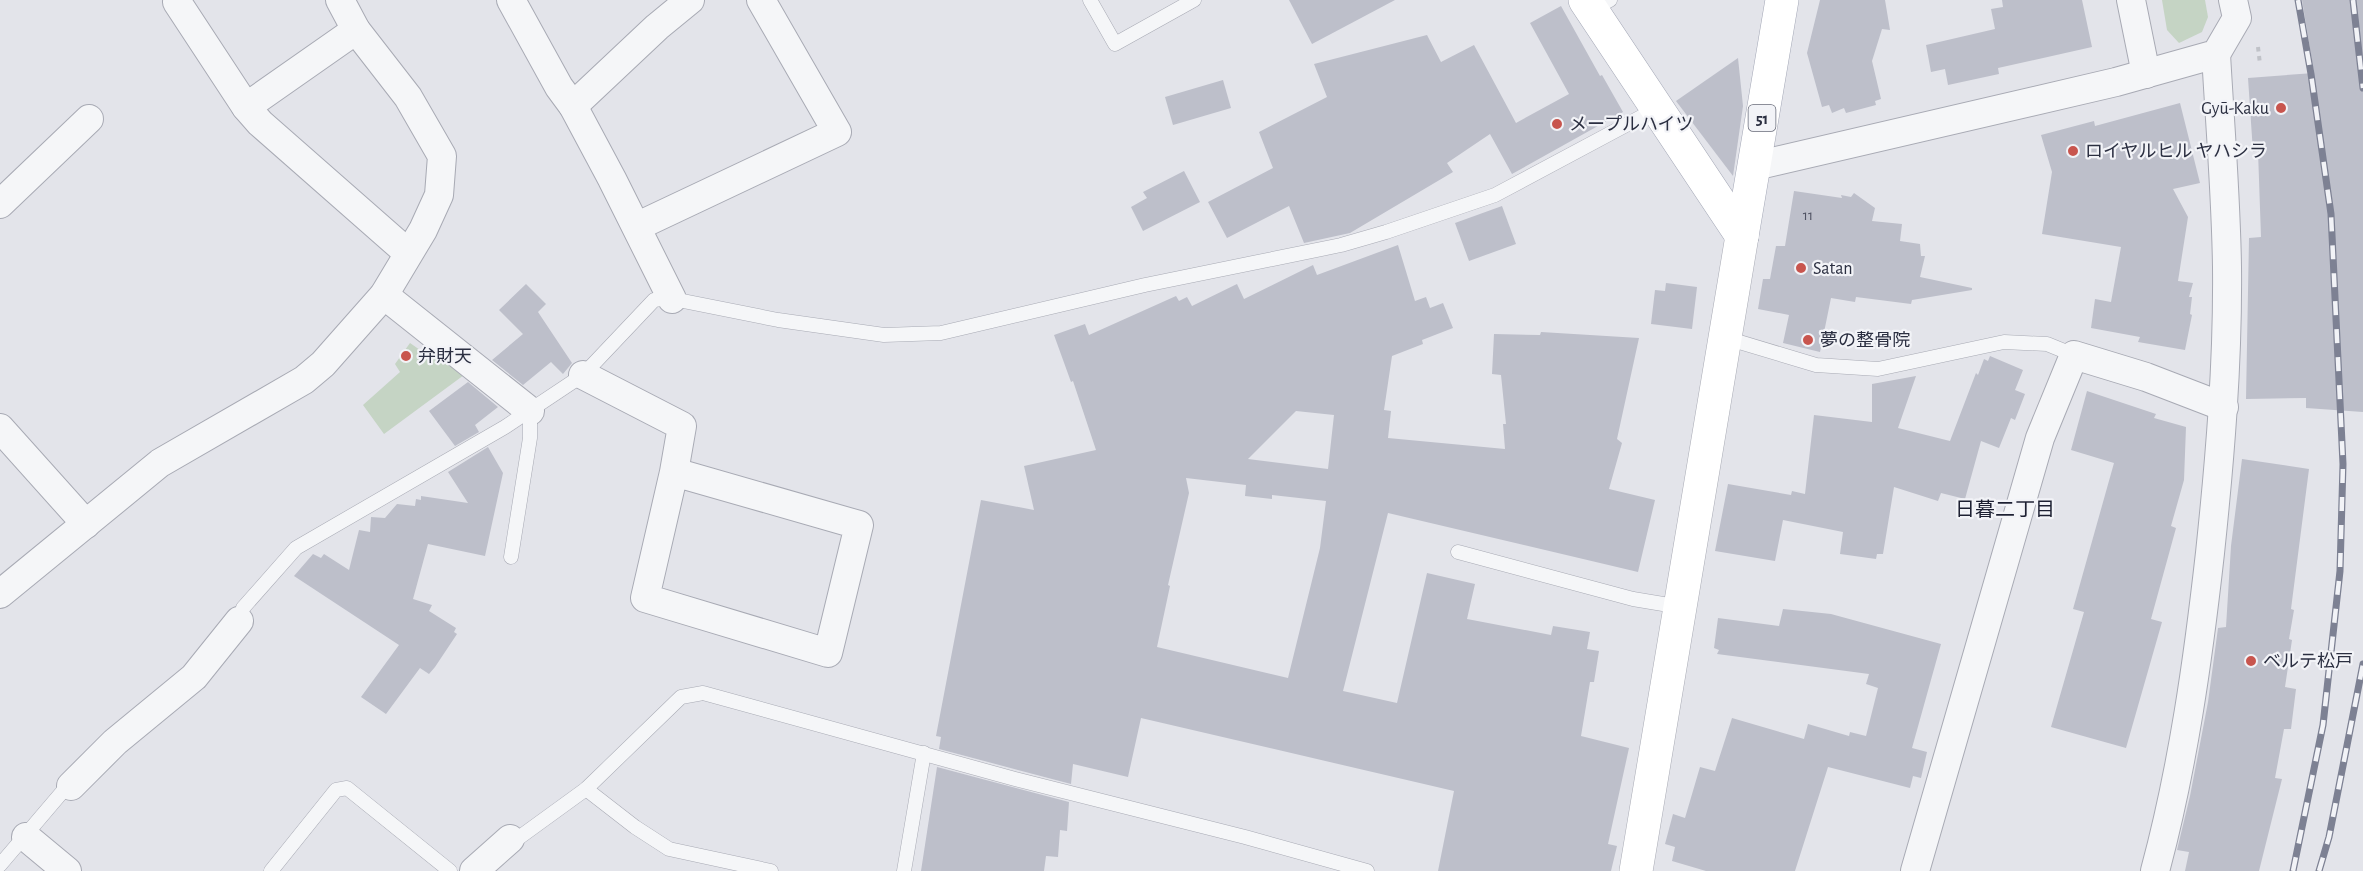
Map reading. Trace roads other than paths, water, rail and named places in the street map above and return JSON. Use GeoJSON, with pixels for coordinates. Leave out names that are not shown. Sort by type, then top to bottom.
{"type":"FeatureCollection","features":[{"type":"Feature","properties":{"kind":"street"},"geometry":{"type":"LineString","coordinates":[[0,594],[160,463],[304,380],[322,364],[384,295],[423,230],[439,195],[442,156],[408,97],[356,30],[340,0]]}},
{"type":"Feature","properties":{"kind":"street"},"geometry":{"type":"LineString","coordinates":[[511,0],[559,87],[573,106],[638,226],[672,299]]}},
{"type":"Feature","properties":{"kind":"street"},"geometry":{"type":"LineString","coordinates":[[573,106],[657,27],[690,0]]}},
{"type":"Feature","properties":{"kind":"street"},"geometry":{"type":"LineString","coordinates":[[638,226],[837,132],[761,0]]}},
{"type":"Feature","properties":{"kind":"street","name":"51"},"geometry":{"type":"LineString","coordinates":[[1742,236],[1782,0]]}},
{"type":"Feature","properties":{"kind":"street"},"geometry":{"type":"LineString","coordinates":[[2131,0],[2146,74]]}},
{"type":"Feature","properties":{"kind":"street"},"geometry":{"type":"LineString","coordinates":[[2155,871],[2166,831],[2199,654],[2224,407],[2227,268],[2224,160],[2216,54],[2236,18],[2233,0]]}},
{"type":"Feature","properties":{"kind":"street"},"geometry":{"type":"LineString","coordinates":[[177,2],[246,107],[260,123],[408,253]]}},
{"type":"Feature","properties":{"kind":"street"},"geometry":{"type":"LineString","coordinates":[[1596,3],[1656,109],[1742,236],[1636,871]]}},
{"type":"Feature","properties":{"kind":"street"},"geometry":{"type":"LineString","coordinates":[[246,107],[356,30]]}},
{"type":"Feature","properties":{"kind":"street"},"geometry":{"type":"LineString","coordinates":[[1755,166],[2146,74],[2216,54]]}},
{"type":"Feature","properties":{"kind":"street"},"geometry":{"type":"LineString","coordinates":[[0,204],[89,118]]}},
{"type":"Feature","properties":{"kind":"street"},"geometry":{"type":"LineString","coordinates":[[384,295],[530,411]]}},
{"type":"Feature","properties":{"kind":"street"},"geometry":{"type":"LineString","coordinates":[[1916,871],[2040,438],[2074,355],[2146,377],[2224,407]]}},
{"type":"Feature","properties":{"kind":"street"},"geometry":{"type":"LineString","coordinates":[[583,375],[682,426],[674,472],[645,598],[828,653],[859,525],[674,472]]}},
{"type":"Feature","properties":{"kind":"street"},"geometry":{"type":"LineString","coordinates":[[0,428],[86,524]]}},
{"type":"Feature","properties":{"kind":"street"},"geometry":{"type":"LineString","coordinates":[[71,786],[115,741],[194,677],[239,621]]}},
{"type":"Feature","properties":{"kind":"street"},"geometry":{"type":"LineString","coordinates":[[26,837],[67,871]]}},
{"type":"Feature","properties":{"kind":"street"},"geometry":{"type":"LineString","coordinates":[[474,871],[510,839]]}},
{"type":"Feature","properties":{"kind":"lane"},"geometry":{"type":"LineString","coordinates":[[1090,0],[1115,44],[1194,0]]}},
{"type":"Feature","properties":{"kind":"lane"},"geometry":{"type":"LineString","coordinates":[[239,621],[243,608],[296,548],[505,428],[583,375],[654,300],[672,299],[778,320],[884,336],[941,333],[1144,285],[1341,245],[1386,232],[1495,195],[1656,109]]}},
{"type":"Feature","properties":{"kind":"lane"},"geometry":{"type":"LineString","coordinates":[[1725,338],[1816,365],[1878,369],[2004,342],[2047,344],[2074,355]]}},
{"type":"Feature","properties":{"kind":"lane"},"geometry":{"type":"LineString","coordinates":[[511,557],[530,438],[530,411]]}},
{"type":"Feature","properties":{"kind":"lane"},"geometry":{"type":"LineString","coordinates":[[1458,552],[1633,599],[1681,607]]}},
{"type":"Feature","properties":{"kind":"lane"},"geometry":{"type":"LineString","coordinates":[[510,839],[513,842],[586,789],[681,697],[703,693],[1015,779],[1245,837],[1367,871]]}},
{"type":"Feature","properties":{"kind":"lane"},"geometry":{"type":"LineString","coordinates":[[904,871],[924,753]]}},
{"type":"Feature","properties":{"kind":"lane"},"geometry":{"type":"LineString","coordinates":[[0,865],[69,784],[71,786]]}},
{"type":"Feature","properties":{"kind":"lane"},"geometry":{"type":"LineString","coordinates":[[271,871],[336,790],[347,789],[450,871]]}},
{"type":"Feature","properties":{"kind":"lane"},"geometry":{"type":"LineString","coordinates":[[586,789],[635,827],[669,849],[771,871]]}},
{"type":"Feature","properties":{"kind":"railway"},"geometry":{"type":"LineString","coordinates":[[2293,871],[2323,725],[2340,571],[2343,464],[2331,214],[2298,0]]}},
{"type":"Feature","properties":{"kind":"railway"},"geometry":{"type":"LineString","coordinates":[[2353,0],[2363,88]]}},
{"type":"Feature","properties":{"kind":"railway"},"geometry":{"type":"LineString","coordinates":[[2319,871],[2329,837],[2363,664]]}},
{"type":"Feature","properties":{"kind":"place","name":"Gyū-Kaku"},"geometry":{"type":"Point","coordinates":[2281,108]}},
{"type":"Feature","properties":{"kind":"place","name":"メープルハイツ"},"geometry":{"type":"Point","coordinates":[1557,124]}},
{"type":"Feature","properties":{"kind":"place","name":"ロイヤルヒル ヤハシラ"},"geometry":{"type":"Point","coordinates":[2073,151]}},
{"type":"Feature","properties":{"kind":"place","name":"Satan"},"geometry":{"type":"Point","coordinates":[1801,268]}},
{"type":"Feature","properties":{"kind":"place","name":"夢の整骨院"},"geometry":{"type":"Point","coordinates":[1808,340]}},
{"type":"Feature","properties":{"kind":"place","name":"弁財天"},"geometry":{"type":"Point","coordinates":[406,356]}},
{"type":"Feature","properties":{"kind":"place","name":"ベルテ松戸"},"geometry":{"type":"Point","coordinates":[2251,661]}},
{"type":"Feature","properties":{"kind":"district","name":"日暮二丁目"},"geometry":{"type":"Point","coordinates":[2005,509]}}]}
